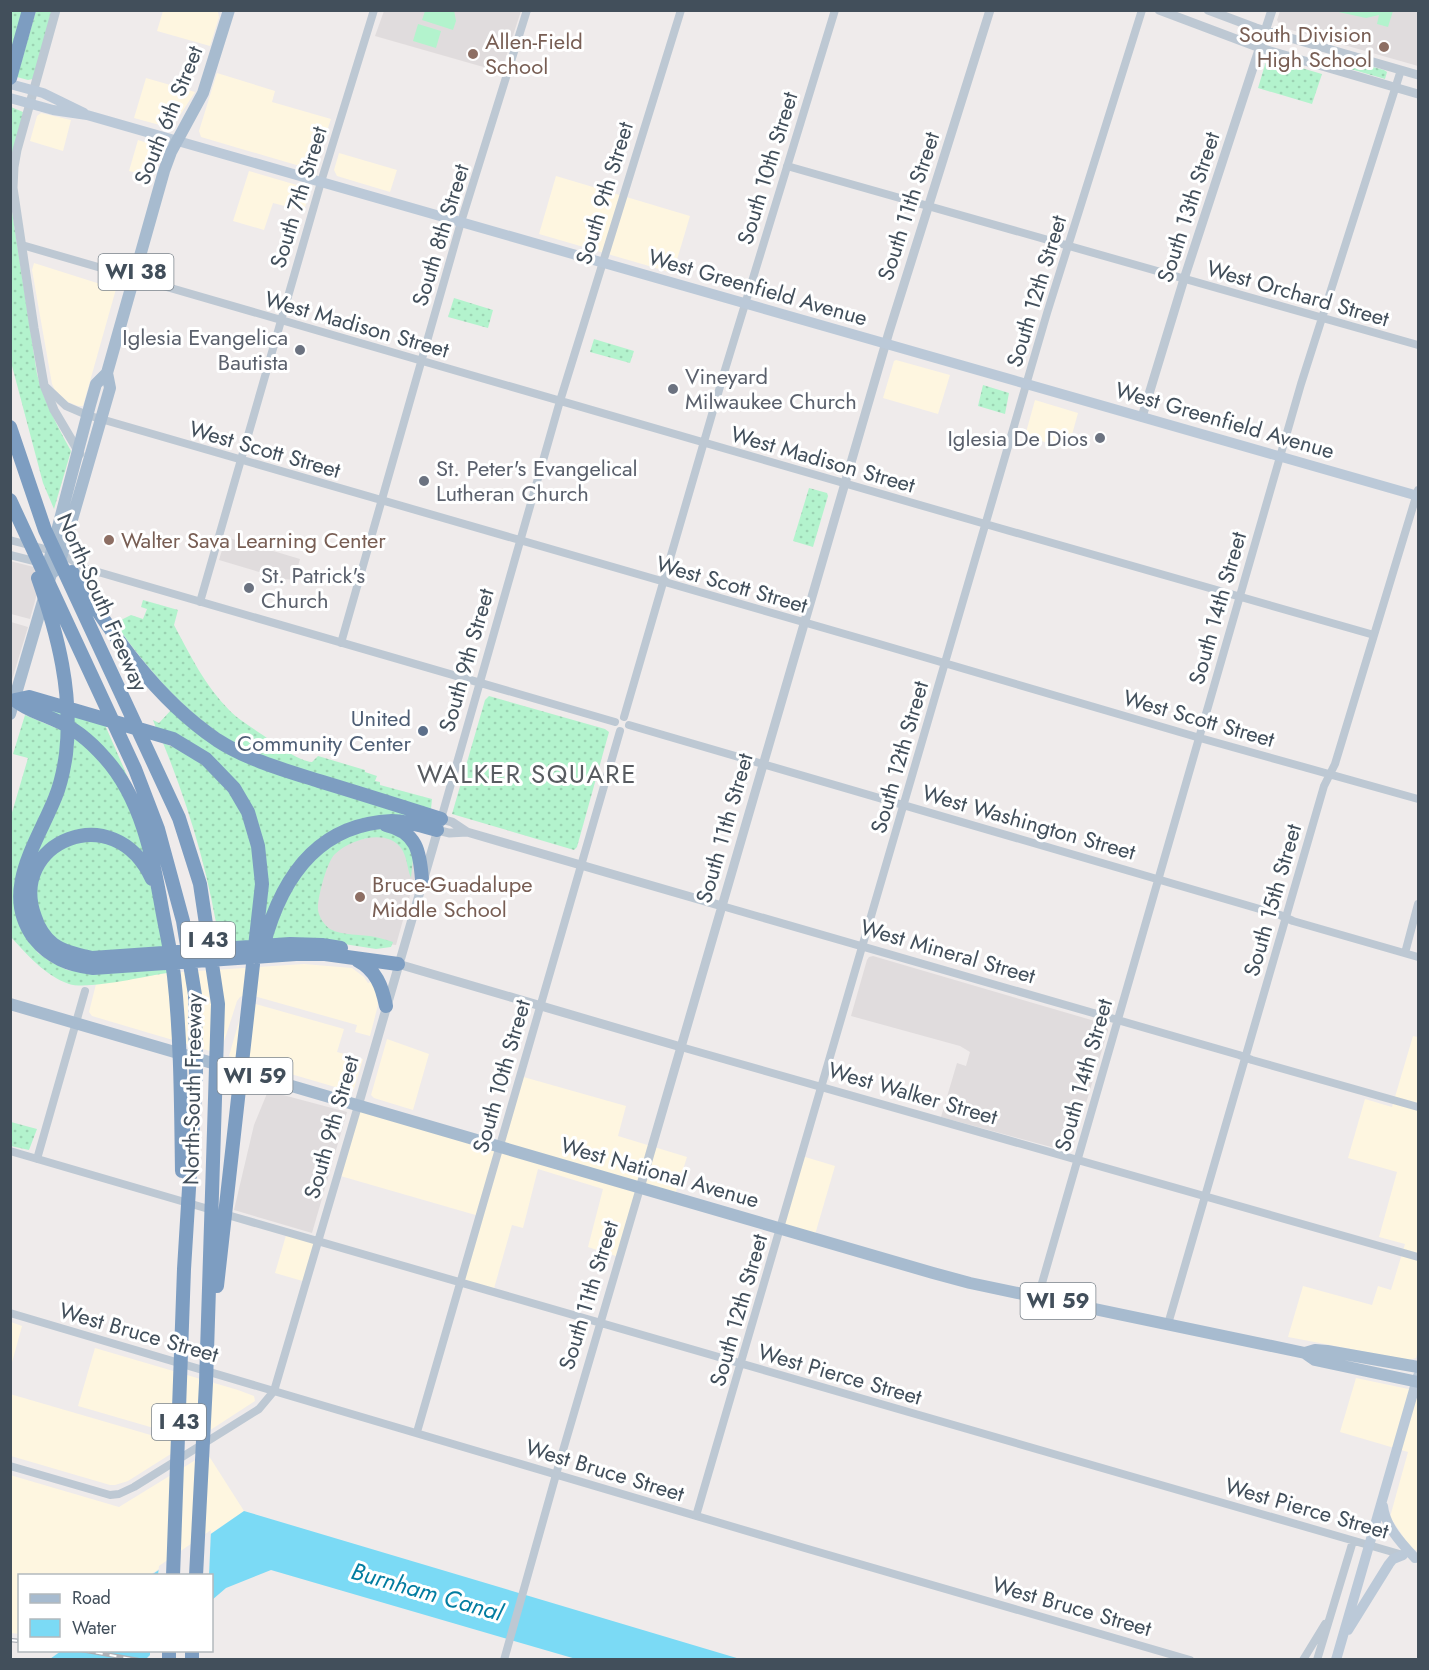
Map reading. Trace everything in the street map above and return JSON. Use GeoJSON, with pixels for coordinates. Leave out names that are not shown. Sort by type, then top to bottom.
{"type":"FeatureCollection","features":[{"type":"Feature","properties":{"kind":"highway"},"geometry":{"type":"LineString","coordinates":[[13,83],[30,10]]}},
{"type":"Feature","properties":{"kind":"highway","name":"North-South Freeway"},"geometry":{"type":"LineString","coordinates":[[10,427],[45,530],[179,818],[200,884],[218,1004],[206,1383],[196,1574]]}},
{"type":"Feature","properties":{"kind":"highway"},"geometry":{"type":"LineString","coordinates":[[10,501],[51,615],[65,680],[68,717],[63,771],[56,796],[22,874],[18,894],[20,912],[27,930],[41,947],[73,966],[93,968],[296,954],[325,954],[398,964]]}},
{"type":"Feature","properties":{"kind":"highway","name":"North-South Freeway"},"geometry":{"type":"LineString","coordinates":[[10,501],[135,769],[158,829],[183,921],[195,995],[196,1076],[184,1269],[172,1574]]}},
{"type":"Feature","properties":{"kind":"highway"},"geometry":{"type":"LineString","coordinates":[[45,530],[119,640],[152,682],[186,716],[219,741],[265,764],[439,824]]}},
{"type":"Feature","properties":{"kind":"highway"},"geometry":{"type":"LineString","coordinates":[[13,699],[29,697],[173,739],[206,759],[234,788],[248,812],[258,846],[264,922],[251,990],[206,1383]]}},
{"type":"Feature","properties":{"kind":"highway"},"geometry":{"type":"LineString","coordinates":[[13,699],[26,709],[57,720],[85,737],[106,759],[124,782],[139,817],[154,864],[174,975],[180,1064],[184,1269]]}},
{"type":"Feature","properties":{"kind":"highway"},"geometry":{"type":"LineString","coordinates":[[264,922],[304,860],[328,840],[353,828],[391,821],[439,824]]}},
{"type":"Feature","properties":{"kind":"highway"},"geometry":{"type":"LineString","coordinates":[[378,823],[398,828],[406,833],[416,845],[420,854],[422,880]]}},
{"type":"Feature","properties":{"kind":"highway"},"geometry":{"type":"LineString","coordinates":[[160,896],[146,865],[133,850],[111,837],[99,834],[74,837],[48,852],[37,867],[31,885],[31,907],[38,927],[52,944],[70,953],[92,958],[291,944],[322,945],[355,950],[398,964]]}},
{"type":"Feature","properties":{"kind":"highway"},"geometry":{"type":"LineString","coordinates":[[353,958],[368,966],[378,978],[386,1006]]}},
{"type":"Feature","properties":{"kind":"main road","name":"South 6th Street"},"geometry":{"type":"LineString","coordinates":[[56,553],[83,480],[110,387],[107,374],[164,171],[203,93],[229,10]]}},
{"type":"Feature","properties":{"kind":"main road","name":"West Greenfield Avenue"},"geometry":{"type":"LineString","coordinates":[[13,83],[74,107],[87,115]]}},
{"type":"Feature","properties":{"kind":"main road","name":"West Greenfield Avenue"},"geometry":{"type":"LineString","coordinates":[[13,99],[53,110],[87,115],[1418,494]]}},
{"type":"Feature","properties":{"kind":"main road","name":"South 6th Street"},"geometry":{"type":"LineString","coordinates":[[10,714],[52,569],[77,449],[96,384],[107,374]]}},
{"type":"Feature","properties":{"kind":"main road","name":"West National Avenue"},"geometry":{"type":"LineString","coordinates":[[10,1004],[961,1280],[1305,1353],[1315,1360],[1355,1370],[1418,1380]]}},
{"type":"Feature","properties":{"kind":"main road","name":"West National Avenue"},"geometry":{"type":"LineString","coordinates":[[1305,1353],[1315,1350],[1419,1368]]}},
{"type":"Feature","properties":{"kind":"main road"},"geometry":{"type":"LineString","coordinates":[[1355,1370],[1359,1356]]}},
{"type":"Feature","properties":{"kind":"main road"},"geometry":{"type":"LineString","coordinates":[[1336,1659],[1418,1380]]}},
{"type":"Feature","properties":{"kind":"main road"},"geometry":{"type":"LineString","coordinates":[[1382,1503],[1384,1515],[1390,1526],[1404,1546],[1417,1558]]}},
{"type":"Feature","properties":{"kind":"main road"},"geometry":{"type":"LineString","coordinates":[[1342,1638],[1389,1564],[1393,1559],[1403,1555]]}},
{"type":"Feature","properties":{"kind":"street"},"geometry":{"type":"LineString","coordinates":[[56,10],[14,167],[13,188],[45,385],[54,410],[77,449],[84,466],[83,480]]}},
{"type":"Feature","properties":{"kind":"street","name":"South 7th Street"},"geometry":{"type":"LineString","coordinates":[[200,602],[321,182],[374,10]]}},
{"type":"Feature","properties":{"kind":"street","name":"South 8th Street"},"geometry":{"type":"LineString","coordinates":[[341,643],[461,222],[527,10]]}},
{"type":"Feature","properties":{"kind":"street","name":"South 9th Street"},"geometry":{"type":"LineString","coordinates":[[274,1391],[481,683],[560,401],[681,10]]}},
{"type":"Feature","properties":{"kind":"street","name":"South 10th Street"},"geometry":{"type":"LineString","coordinates":[[624,717],[703,443],[835,10]]}},
{"type":"Feature","properties":{"kind":"street","name":"South 11th Street"},"geometry":{"type":"LineString","coordinates":[[504,1659],[885,343],[990,10]]}},
{"type":"Feature","properties":{"kind":"street","name":"South 12th Street"},"geometry":{"type":"LineString","coordinates":[[696,1516],[1026,384],[1142,10]]}},
{"type":"Feature","properties":{"kind":"street"},"geometry":{"type":"LineString","coordinates":[[1159,10],[1260,48],[1419,94]]}},
{"type":"Feature","properties":{"kind":"street"},"geometry":{"type":"LineString","coordinates":[[1208,10],[1266,31],[1419,75]]}},
{"type":"Feature","properties":{"kind":"street","name":"South 13th Street"},"geometry":{"type":"LineString","coordinates":[[1142,417],[1184,279],[1272,10]]}},
{"type":"Feature","properties":{"kind":"street","name":"South 14th Street"},"geometry":{"type":"LineString","coordinates":[[1038,1297],[1280,456],[1401,70]]}},
{"type":"Feature","properties":{"kind":"street","name":"West Orchard Street"},"geometry":{"type":"LineString","coordinates":[[787,166],[1419,345]]}},
{"type":"Feature","properties":{"kind":"street","name":"West Madison Street"},"geometry":{"type":"LineString","coordinates":[[22,245],[985,525],[1374,634]]}},
{"type":"Feature","properties":{"kind":"street","name":"West Scott Street"},"geometry":{"type":"LineString","coordinates":[[45,385],[66,406],[100,419],[1200,738],[1419,799]]}},
{"type":"Feature","properties":{"kind":"street","name":"South 15th Street"},"geometry":{"type":"LineString","coordinates":[[1168,1324],[1324,786],[1335,764],[1418,494]]}},
{"type":"Feature","properties":{"kind":"street"},"geometry":{"type":"LineString","coordinates":[[10,540],[72,559],[81,567],[615,722]]}},
{"type":"Feature","properties":{"kind":"street"},"geometry":{"type":"LineString","coordinates":[[10,555],[52,569],[69,570],[81,567]]}},
{"type":"Feature","properties":{"kind":"street"},"geometry":{"type":"LineString","coordinates":[[624,717],[629,725],[620,731],[615,726],[615,722],[618,718],[624,717]]}},
{"type":"Feature","properties":{"kind":"street","name":"West Washington Street"},"geometry":{"type":"LineString","coordinates":[[629,725],[1419,957]]}},
{"type":"Feature","properties":{"kind":"street","name":"South 10th Street"},"geometry":{"type":"LineString","coordinates":[[417,1432],[620,731]]}},
{"type":"Feature","properties":{"kind":"street","name":"West Mineral Street"},"geometry":{"type":"LineString","coordinates":[[439,824],[449,833],[467,832],[1419,1107]]}},
{"type":"Feature","properties":{"kind":"street"},"geometry":{"type":"LineString","coordinates":[[1405,953],[1419,903]]}},
{"type":"Feature","properties":{"kind":"street","name":"West Walker Street"},"geometry":{"type":"LineString","coordinates":[[398,964],[1419,1257]]}},
{"type":"Feature","properties":{"kind":"street"},"geometry":{"type":"LineString","coordinates":[[37,1159],[85,991]]}},
{"type":"Feature","properties":{"kind":"street","name":"West Pierce Street"},"geometry":{"type":"LineString","coordinates":[[10,1151],[1417,1558]]}},
{"type":"Feature","properties":{"kind":"street","name":"West Bruce Street"},"geometry":{"type":"LineString","coordinates":[[10,1313],[696,1516],[1191,1659]]}},
{"type":"Feature","properties":{"kind":"street"},"geometry":{"type":"LineString","coordinates":[[10,1466],[110,1495],[119,1494],[134,1487],[259,1409],[274,1391]]}},
{"type":"Feature","properties":{"kind":"street"},"geometry":{"type":"LineString","coordinates":[[1317,1659],[1353,1541]]}},
{"type":"Feature","properties":{"kind":"street"},"geometry":{"type":"LineString","coordinates":[[1303,1659],[1331,1615]]}},
{"type":"Feature","properties":{"kind":"shaded area"},"geometry":{"type":"Polygon","coordinates":[[[163,11],[218,12],[219,17],[210,46],[157,31],[163,11]]]}},
{"type":"Feature","properties":{"kind":"shaded area","name":"Allen-Field School"},"geometry":{"type":"Polygon","coordinates":[[[384,11],[521,11],[501,72],[375,36],[384,11]]]}},
{"type":"Feature","properties":{"kind":"shaded area","name":"South Division High School"},"geometry":{"type":"Polygon","coordinates":[[[1280,11],[1418,11],[1418,66],[1281,27],[1277,20],[1280,11]]]}},
{"type":"Feature","properties":{"kind":"shaded area"},"geometry":{"type":"Polygon","coordinates":[[[217,73],[275,91],[272,102],[331,119],[314,168],[310,169],[201,137],[199,131],[217,73]]]}},
{"type":"Feature","properties":{"kind":"shaded area"},"geometry":{"type":"Polygon","coordinates":[[[146,78],[195,92],[173,126],[167,127],[134,118],[146,78]]]}},
{"type":"Feature","properties":{"kind":"shaded area"},"geometry":{"type":"Polygon","coordinates":[[[41,113],[71,120],[63,151],[30,141],[37,116],[41,113]]]}},
{"type":"Feature","properties":{"kind":"shaded area"},"geometry":{"type":"Polygon","coordinates":[[[138,140],[160,147],[153,177],[129,171],[138,140]]]}},
{"type":"Feature","properties":{"kind":"shaded area"},"geometry":{"type":"Polygon","coordinates":[[[339,153],[397,170],[390,192],[337,176],[334,170],[339,153]]]}},
{"type":"Feature","properties":{"kind":"shaded area"},"geometry":{"type":"Polygon","coordinates":[[[249,171],[307,188],[309,194],[304,211],[273,203],[264,230],[233,221],[249,171]]]}},
{"type":"Feature","properties":{"kind":"shaded area"},"geometry":{"type":"Polygon","coordinates":[[[556,176],[690,216],[673,273],[539,234],[556,176]]]}},
{"type":"Feature","properties":{"kind":"shaded area"},"geometry":{"type":"Polygon","coordinates":[[[34,263],[116,289],[83,406],[68,402],[52,384],[32,270],[34,263]]]}},
{"type":"Feature","properties":{"kind":"shaded area"},"geometry":{"type":"Polygon","coordinates":[[[896,360],[950,375],[938,414],[883,398],[896,360]]]}},
{"type":"Feature","properties":{"kind":"shaded area"},"geometry":{"type":"Polygon","coordinates":[[[1035,400],[1078,413],[1068,449],[1025,436],[1035,400]]]}},
{"type":"Feature","properties":{"kind":"shaded area"},"geometry":{"type":"Polygon","coordinates":[[[226,537],[300,559],[294,580],[283,579],[219,560],[226,537]]]}},
{"type":"Feature","properties":{"kind":"shaded area"},"geometry":{"type":"Polygon","coordinates":[[[10,561],[42,569],[30,619],[11,614],[10,561]]]}},
{"type":"Feature","properties":{"kind":"shaded area"},"geometry":{"type":"Polygon","coordinates":[[[10,622],[28,627],[11,683],[10,622]]]}},
{"type":"Feature","properties":{"kind":"shaded area","name":"Bruce-Guadalupe Middle School"},"geometry":{"type":"Polygon","coordinates":[[[382,834],[413,848],[416,874],[396,945],[314,934],[321,858],[340,845],[382,834]]]}},
{"type":"Feature","properties":{"kind":"shaded area"},"geometry":{"type":"Polygon","coordinates":[[[873,956],[1105,1024],[1108,1030],[1072,1150],[1066,1151],[941,1117],[957,1063],[966,1066],[970,1052],[960,1046],[851,1016],[867,960],[873,956]]]}},
{"type":"Feature","properties":{"kind":"shaded area"},"geometry":{"type":"Polygon","coordinates":[[[304,964],[352,968],[368,983],[374,981],[378,1005],[370,1036],[355,1032],[357,1025],[247,994],[237,1001],[220,1054],[92,1016],[89,1012],[96,984],[167,973],[304,964]]]}},
{"type":"Feature","properties":{"kind":"shaded area"},"geometry":{"type":"Polygon","coordinates":[[[252,1003],[344,1029],[337,1052],[363,1059],[354,1089],[349,1091],[229,1056],[244,1004],[252,1003]]]}},
{"type":"Feature","properties":{"kind":"shaded area"},"geometry":{"type":"Polygon","coordinates":[[[1413,1036],[1418,1037],[1418,1350],[1416,1358],[1409,1360],[1288,1337],[1303,1286],[1372,1305],[1378,1286],[1391,1290],[1405,1244],[1379,1237],[1397,1172],[1348,1158],[1365,1099],[1392,1107],[1413,1036]]]}},
{"type":"Feature","properties":{"kind":"shaded area"},"geometry":{"type":"Polygon","coordinates":[[[387,1039],[429,1054],[413,1110],[374,1098],[371,1095],[387,1039]]]}},
{"type":"Feature","properties":{"kind":"shaded area"},"geometry":{"type":"Polygon","coordinates":[[[520,1076],[626,1106],[618,1136],[687,1157],[674,1198],[641,1188],[619,1257],[588,1247],[603,1189],[538,1169],[523,1228],[512,1225],[493,1292],[460,1282],[479,1216],[337,1175],[358,1106],[499,1147],[520,1076]]]}},
{"type":"Feature","properties":{"kind":"shaded area"},"geometry":{"type":"Polygon","coordinates":[[[268,1091],[347,1112],[312,1233],[234,1210],[254,1125],[268,1091]]]}},
{"type":"Feature","properties":{"kind":"shaded area"},"geometry":{"type":"Polygon","coordinates":[[[802,1156],[835,1166],[814,1238],[781,1229],[802,1156]]]}},
{"type":"Feature","properties":{"kind":"shaded area"},"geometry":{"type":"Polygon","coordinates":[[[287,1232],[318,1241],[306,1282],[275,1273],[287,1232]]]}},
{"type":"Feature","properties":{"kind":"shaded area"},"geometry":{"type":"Polygon","coordinates":[[[10,1322],[22,1326],[11,1366],[10,1322]]]}},
{"type":"Feature","properties":{"kind":"shaded area"},"geometry":{"type":"Polygon","coordinates":[[[95,1348],[238,1390],[254,1396],[255,1401],[195,1440],[78,1406],[95,1348]]]}},
{"type":"Feature","properties":{"kind":"shaded area"},"geometry":{"type":"Polygon","coordinates":[[[1356,1378],[1418,1391],[1418,1551],[1411,1548],[1390,1517],[1408,1452],[1340,1432],[1356,1378]]]}},
{"type":"Feature","properties":{"kind":"shaded area"},"geometry":{"type":"Polygon","coordinates":[[[10,1394],[185,1445],[128,1481],[110,1485],[11,1456],[10,1394]]]}},
{"type":"Feature","properties":{"kind":"shaded area"},"geometry":{"type":"Polygon","coordinates":[[[207,1453],[244,1511],[151,1574],[18,1574],[18,1634],[11,1633],[10,1475],[119,1507],[207,1453]]]}},
{"type":"Feature","properties":{"kind":"green space"},"geometry":{"type":"Polygon","coordinates":[[[454,10],[456,21],[453,30],[422,20],[425,11],[454,10]]]}},
{"type":"Feature","properties":{"kind":"green space"},"geometry":{"type":"Polygon","coordinates":[[[11,11],[25,11],[11,69],[11,11]]]}},
{"type":"Feature","properties":{"kind":"green space"},"geometry":{"type":"Polygon","coordinates":[[[36,11],[52,11],[33,79],[28,80],[17,77],[36,11]]]}},
{"type":"Feature","properties":{"kind":"green space"},"geometry":{"type":"Polygon","coordinates":[[[1334,11],[1393,11],[1388,27],[1377,24],[1379,15],[1366,18],[1334,11]]]}},
{"type":"Feature","properties":{"kind":"green space"},"geometry":{"type":"Polygon","coordinates":[[[418,24],[441,31],[436,48],[413,41],[418,24]]]}},
{"type":"Feature","properties":{"kind":"green space"},"geometry":{"type":"Polygon","coordinates":[[[1267,58],[1322,74],[1312,104],[1258,88],[1267,58]]]}},
{"type":"Feature","properties":{"kind":"green space"},"geometry":{"type":"Polygon","coordinates":[[[1341,58],[1384,70],[1387,72],[1385,79],[1340,66],[1337,60],[1341,58]]]}},
{"type":"Feature","properties":{"kind":"green space"},"geometry":{"type":"Polygon","coordinates":[[[11,107],[23,112],[11,169],[11,107]]]}},
{"type":"Feature","properties":{"kind":"green space"},"geometry":{"type":"Polygon","coordinates":[[[10,198],[37,374],[47,404],[71,451],[54,509],[43,483],[11,362],[10,198]]]}},
{"type":"Feature","properties":{"kind":"green space"},"geometry":{"type":"Polygon","coordinates":[[[454,298],[493,310],[488,328],[448,317],[454,298]]]}},
{"type":"Feature","properties":{"kind":"green space"},"geometry":{"type":"Polygon","coordinates":[[[594,339],[634,351],[630,363],[590,352],[594,339]]]}},
{"type":"Feature","properties":{"kind":"green space"},"geometry":{"type":"Polygon","coordinates":[[[983,385],[1009,393],[1005,414],[978,406],[983,385]]]}},
{"type":"Feature","properties":{"kind":"green space"},"geometry":{"type":"Polygon","coordinates":[[[809,488],[827,493],[828,496],[813,547],[793,541],[809,488]]]}},
{"type":"Feature","properties":{"kind":"green space"},"geometry":{"type":"Polygon","coordinates":[[[143,600],[178,610],[174,625],[199,670],[221,701],[244,723],[302,759],[312,762],[318,756],[365,770],[377,776],[375,781],[380,782],[380,785],[432,799],[431,809],[286,767],[252,753],[206,724],[166,687],[115,623],[131,615],[143,619],[147,609],[141,607],[143,600]]]}},
{"type":"Feature","properties":{"kind":"green space"},"geometry":{"type":"Polygon","coordinates":[[[489,696],[609,732],[577,847],[574,850],[452,814],[485,700],[489,696]]]}},
{"type":"Feature","properties":{"kind":"green space"},"geometry":{"type":"Polygon","coordinates":[[[173,708],[223,746],[414,816],[329,835],[265,918],[266,898],[240,789],[156,728],[153,720],[159,723],[173,708]]]}},
{"type":"Feature","properties":{"kind":"green space"},"geometry":{"type":"Polygon","coordinates":[[[51,710],[105,725],[136,796],[50,712],[51,710]]]}},
{"type":"Feature","properties":{"kind":"green space"},"geometry":{"type":"Polygon","coordinates":[[[25,715],[63,731],[58,775],[25,857],[27,938],[38,953],[67,970],[82,972],[167,968],[167,973],[103,984],[69,984],[52,976],[30,958],[11,937],[11,816],[28,758],[13,754],[25,715]]]}},
{"type":"Feature","properties":{"kind":"green space"},"geometry":{"type":"Polygon","coordinates":[[[73,737],[89,750],[113,778],[131,809],[151,864],[148,864],[131,843],[109,832],[86,831],[64,838],[45,853],[32,873],[27,898],[33,926],[50,947],[74,960],[106,963],[162,958],[162,961],[99,965],[73,962],[61,957],[46,946],[38,937],[29,920],[25,902],[26,884],[31,865],[63,788],[73,737]]]}},
{"type":"Feature","properties":{"kind":"green space"},"geometry":{"type":"Polygon","coordinates":[[[163,743],[188,753],[220,779],[243,812],[257,866],[251,944],[220,946],[198,843],[163,743]]]}},
{"type":"Feature","properties":{"kind":"green space"},"geometry":{"type":"Polygon","coordinates":[[[382,828],[406,839],[413,858],[411,878],[403,851],[395,842],[378,837],[359,840],[342,849],[332,858],[323,880],[318,910],[322,921],[330,929],[340,933],[384,939],[393,942],[391,947],[376,949],[344,944],[270,943],[283,909],[300,877],[323,851],[358,832],[382,828]]]}},
{"type":"Feature","properties":{"kind":"green space"},"geometry":{"type":"Polygon","coordinates":[[[91,839],[120,846],[148,878],[165,950],[102,954],[73,950],[48,933],[36,908],[37,880],[53,855],[66,846],[91,839]]]}},
{"type":"Feature","properties":{"kind":"green space"},"geometry":{"type":"Polygon","coordinates":[[[11,1122],[37,1129],[29,1150],[11,1146],[11,1122]]]}},
{"type":"Feature","properties":{"kind":"water","name":"Burnham Canal"},"geometry":{"type":"Polygon","coordinates":[[[244,1511],[740,1659],[576,1659],[271,1570],[226,1588],[213,1599],[213,1574],[153,1574],[244,1511]]]}},
{"type":"Feature","properties":{"kind":"water"},"geometry":{"type":"Polygon","coordinates":[[[60,1652],[150,1652],[146,1659],[50,1659],[60,1652]]]}},
{"type":"Feature","properties":{"kind":"pier"},"geometry":{"type":"Polygon","coordinates":[[[211,1530],[209,1574],[158,1574],[159,1566],[211,1530]]]}},
{"type":"Feature","properties":{"kind":"railway"},"geometry":{"type":"LineString","coordinates":[[10,1640],[18,1641]]}},
{"type":"Feature","properties":{"kind":"railway"},"geometry":{"type":"LineString","coordinates":[[93,1652],[138,1660]]}},
{"type":"Feature","properties":{"kind":"place","name":"South Division High School"},"geometry":{"type":"Point","coordinates":[1384,47]}},
{"type":"Feature","properties":{"kind":"place","name":"Allen-Field School"},"geometry":{"type":"Point","coordinates":[473,54]}},
{"type":"Feature","properties":{"kind":"place","name":"Iglesia Evangelica Bautista"},"geometry":{"type":"Point","coordinates":[300,350]}},
{"type":"Feature","properties":{"kind":"place","name":"Vineyard Milwaukee Church"},"geometry":{"type":"Point","coordinates":[673,389]}},
{"type":"Feature","properties":{"kind":"place","name":"Iglesia De Dios"},"geometry":{"type":"Point","coordinates":[1100,438]}},
{"type":"Feature","properties":{"kind":"place","name":"St. Peter's Evangelical Lutheran Church"},"geometry":{"type":"Point","coordinates":[424,481]}},
{"type":"Feature","properties":{"kind":"place","name":"Walter Sava Learning Center"},"geometry":{"type":"Point","coordinates":[109,540]}},
{"type":"Feature","properties":{"kind":"place","name":"St. Patrick's Church"},"geometry":{"type":"Point","coordinates":[249,588]}},
{"type":"Feature","properties":{"kind":"place","name":"United Community Center"},"geometry":{"type":"Point","coordinates":[423,731]}},
{"type":"Feature","properties":{"kind":"place","name":"Bruce-Guadalupe Middle School"},"geometry":{"type":"Point","coordinates":[360,897]}},
{"type":"Feature","properties":{"kind":"district","name":"WALKER SQUARE"},"geometry":{"type":"Point","coordinates":[527,774]}}]}
